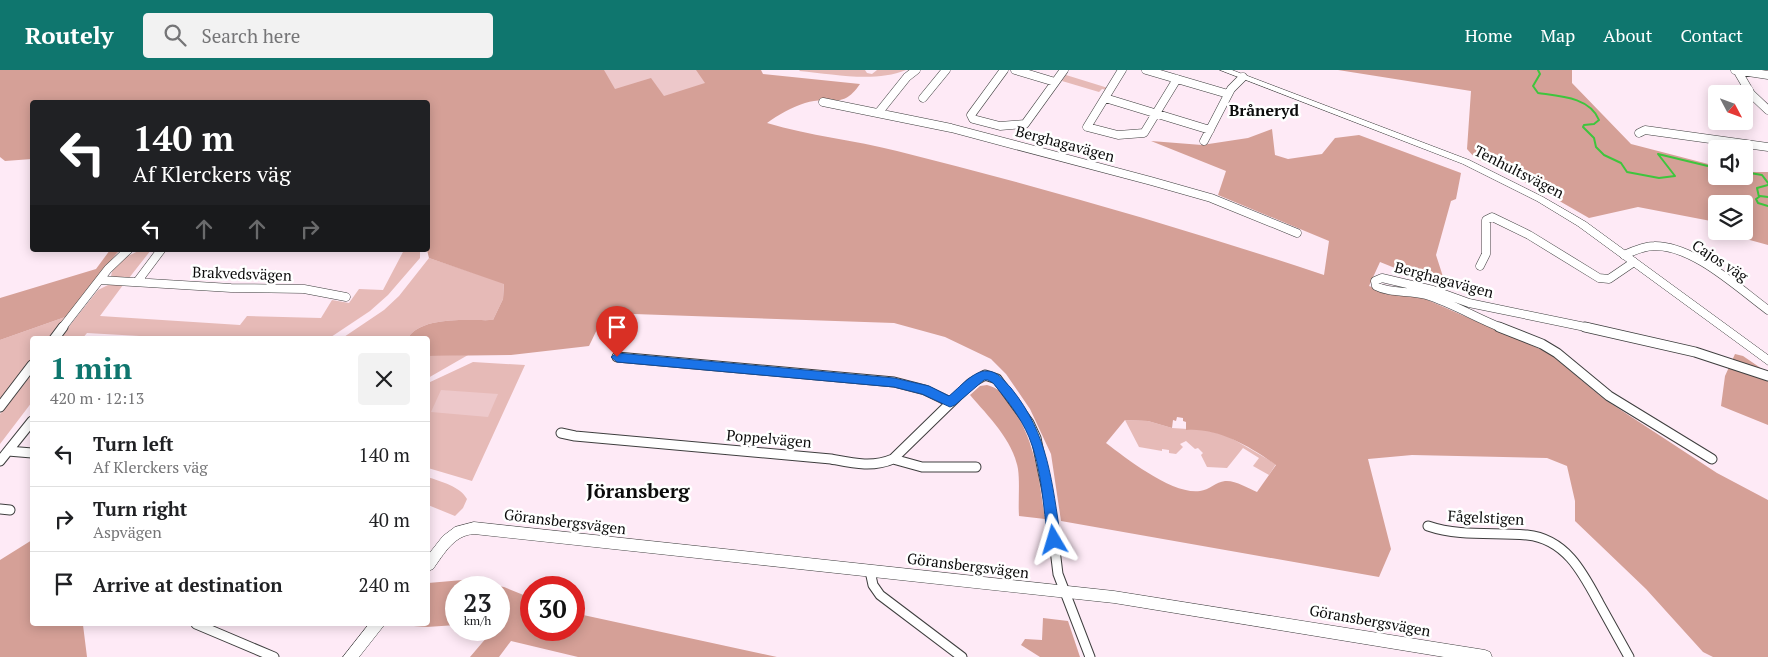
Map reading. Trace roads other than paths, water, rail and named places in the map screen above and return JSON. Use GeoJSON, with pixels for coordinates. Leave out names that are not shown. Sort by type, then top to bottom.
{"type":"FeatureCollection","features":[{"type":"Feature","properties":{"kind":"street"},"geometry":{"type":"LineString","coordinates":[[879,112],[907,77],[916,70]]}},
{"type":"Feature","properties":{"kind":"street"},"geometry":{"type":"LineString","coordinates":[[923,98],[946,70]]}},
{"type":"Feature","properties":{"kind":"street"},"geometry":{"type":"LineString","coordinates":[[1004,70],[971,115],[973,119],[1000,126],[1025,124],[1064,70]]}},
{"type":"Feature","properties":{"kind":"street"},"geometry":{"type":"LineString","coordinates":[[1015,70],[1055,82]]}},
{"type":"Feature","properties":{"kind":"street"},"geometry":{"type":"LineString","coordinates":[[1122,70],[1087,127],[1118,135],[1145,132],[1176,79]]}},
{"type":"Feature","properties":{"kind":"street"},"geometry":{"type":"LineString","coordinates":[[1146,70],[1228,94]]}},
{"type":"Feature","properties":{"kind":"street","name":"Tenhultsvägen"},"geometry":{"type":"LineString","coordinates":[[1224,70],[1481,169],[1555,207],[1582,224],[1768,361]]}},
{"type":"Feature","properties":{"kind":"street"},"geometry":{"type":"LineString","coordinates":[[1736,70],[1768,75]]}},
{"type":"Feature","properties":{"kind":"street"},"geometry":{"type":"LineString","coordinates":[[1736,70],[1751,94],[1768,110]]}},
{"type":"Feature","properties":{"kind":"street"},"geometry":{"type":"LineString","coordinates":[[1204,141],[1228,94],[1243,77]]}},
{"type":"Feature","properties":{"kind":"street"},"geometry":{"type":"LineString","coordinates":[[1105,98],[1210,130]]}},
{"type":"Feature","properties":{"kind":"street","name":"Berghagavägen"},"geometry":{"type":"LineString","coordinates":[[823,102],[951,128],[1211,198],[1297,233]]}},
{"type":"Feature","properties":{"kind":"street"},"geometry":{"type":"LineString","coordinates":[[1639,133],[1645,130],[1768,147]]}},
{"type":"Feature","properties":{"kind":"street"},"geometry":{"type":"LineString","coordinates":[[1480,266],[1486,254],[1486,220],[1488,217],[1492,217],[1529,235],[1599,278],[1609,279],[1634,262]]}},
{"type":"Feature","properties":{"kind":"street","name":"Cajos väg"},"geometry":{"type":"LineString","coordinates":[[1624,255],[1656,246],[1677,250],[1698,260],[1768,310]]}},
{"type":"Feature","properties":{"kind":"street"},"geometry":{"type":"LineString","coordinates":[[56,336],[100,280],[125,252]]}},
{"type":"Feature","properties":{"kind":"street"},"geometry":{"type":"LineString","coordinates":[[137,282],[160,252]]}},
{"type":"Feature","properties":{"kind":"street","name":"Berghagavägen"},"geometry":{"type":"LineString","coordinates":[[1712,460],[1608,396],[1557,353],[1542,344],[1426,295],[1408,291],[1383,290],[1374,284],[1375,281],[1382,278],[1398,284],[1436,291],[1468,303],[1580,324],[1734,363],[1768,376]]}},
{"type":"Feature","properties":{"kind":"street","name":"Brakvedsvägen"},"geometry":{"type":"LineString","coordinates":[[100,280],[187,286],[334,292],[346,297]]}},
{"type":"Feature","properties":{"kind":"street"},"geometry":{"type":"LineString","coordinates":[[617,357],[894,382],[925,390],[950,402]]}},
{"type":"Feature","properties":{"kind":"street"},"geometry":{"type":"LineString","coordinates":[[0,407],[30,369]]}},
{"type":"Feature","properties":{"kind":"street"},"geometry":{"type":"LineString","coordinates":[[976,468],[950,468],[901,463],[893,459],[950,402],[971,383],[985,375],[997,379],[1019,407],[1029,423],[1040,450],[1049,501],[1058,574],[1067,593],[1090,657]]}},
{"type":"Feature","properties":{"kind":"street"},"geometry":{"type":"LineString","coordinates":[[0,461],[30,424]]}},
{"type":"Feature","properties":{"kind":"street","name":"Poppelvägen"},"geometry":{"type":"LineString","coordinates":[[561,433],[575,436],[831,459],[858,464],[884,464],[893,459]]}},
{"type":"Feature","properties":{"kind":"street"},"geometry":{"type":"LineString","coordinates":[[8,451],[30,454]]}},
{"type":"Feature","properties":{"kind":"street","name":"Fågelstigen"},"geometry":{"type":"LineString","coordinates":[[1428,526],[1445,532],[1529,535],[1541,538],[1564,551],[1581,567],[1629,657]]}},
{"type":"Feature","properties":{"kind":"street","name":"Göransbergsvägen"},"geometry":{"type":"LineString","coordinates":[[430,563],[454,534],[466,528],[474,528],[1114,598],[1217,613],[1469,656],[1485,657]]}},
{"type":"Feature","properties":{"kind":"street"},"geometry":{"type":"LineString","coordinates":[[870,571],[873,585],[880,595],[962,657]]}},
{"type":"Feature","properties":{"kind":"street"},"geometry":{"type":"LineString","coordinates":[[201,626],[274,657]]}},
{"type":"Feature","properties":{"kind":"street"},"geometry":{"type":"LineString","coordinates":[[350,657],[376,626]]}},
{"type":"Feature","properties":{"kind":"waterway"},"geometry":{"type":"LineString","coordinates":[[1538,70],[1540,74],[1533,86],[1538,93],[1573,99],[1589,106],[1595,112],[1599,120],[1594,124],[1584,125],[1583,127],[1594,138],[1596,147],[1604,155],[1621,163],[1627,172],[1659,178],[1675,176],[1658,154],[1708,166]]}},
{"type":"Feature","properties":{"kind":"waterway"},"geometry":{"type":"LineString","coordinates":[[1753,174],[1762,175],[1768,183]]}},
{"type":"Feature","properties":{"kind":"waterway"},"geometry":{"type":"LineString","coordinates":[[1768,185],[1757,188],[1759,197],[1756,199],[1758,203],[1768,206]]}},
{"type":"Feature","properties":{"kind":"waterway"},"geometry":{"type":"LineString","coordinates":[[1760,196],[1768,197]]}},
{"type":"Feature","properties":{"kind":"district","name":"Bråneryd"},"geometry":{"type":"Point","coordinates":[1264,110]}},
{"type":"Feature","properties":{"kind":"district","name":"Jöransberg"},"geometry":{"type":"Point","coordinates":[638,491]}}]}
